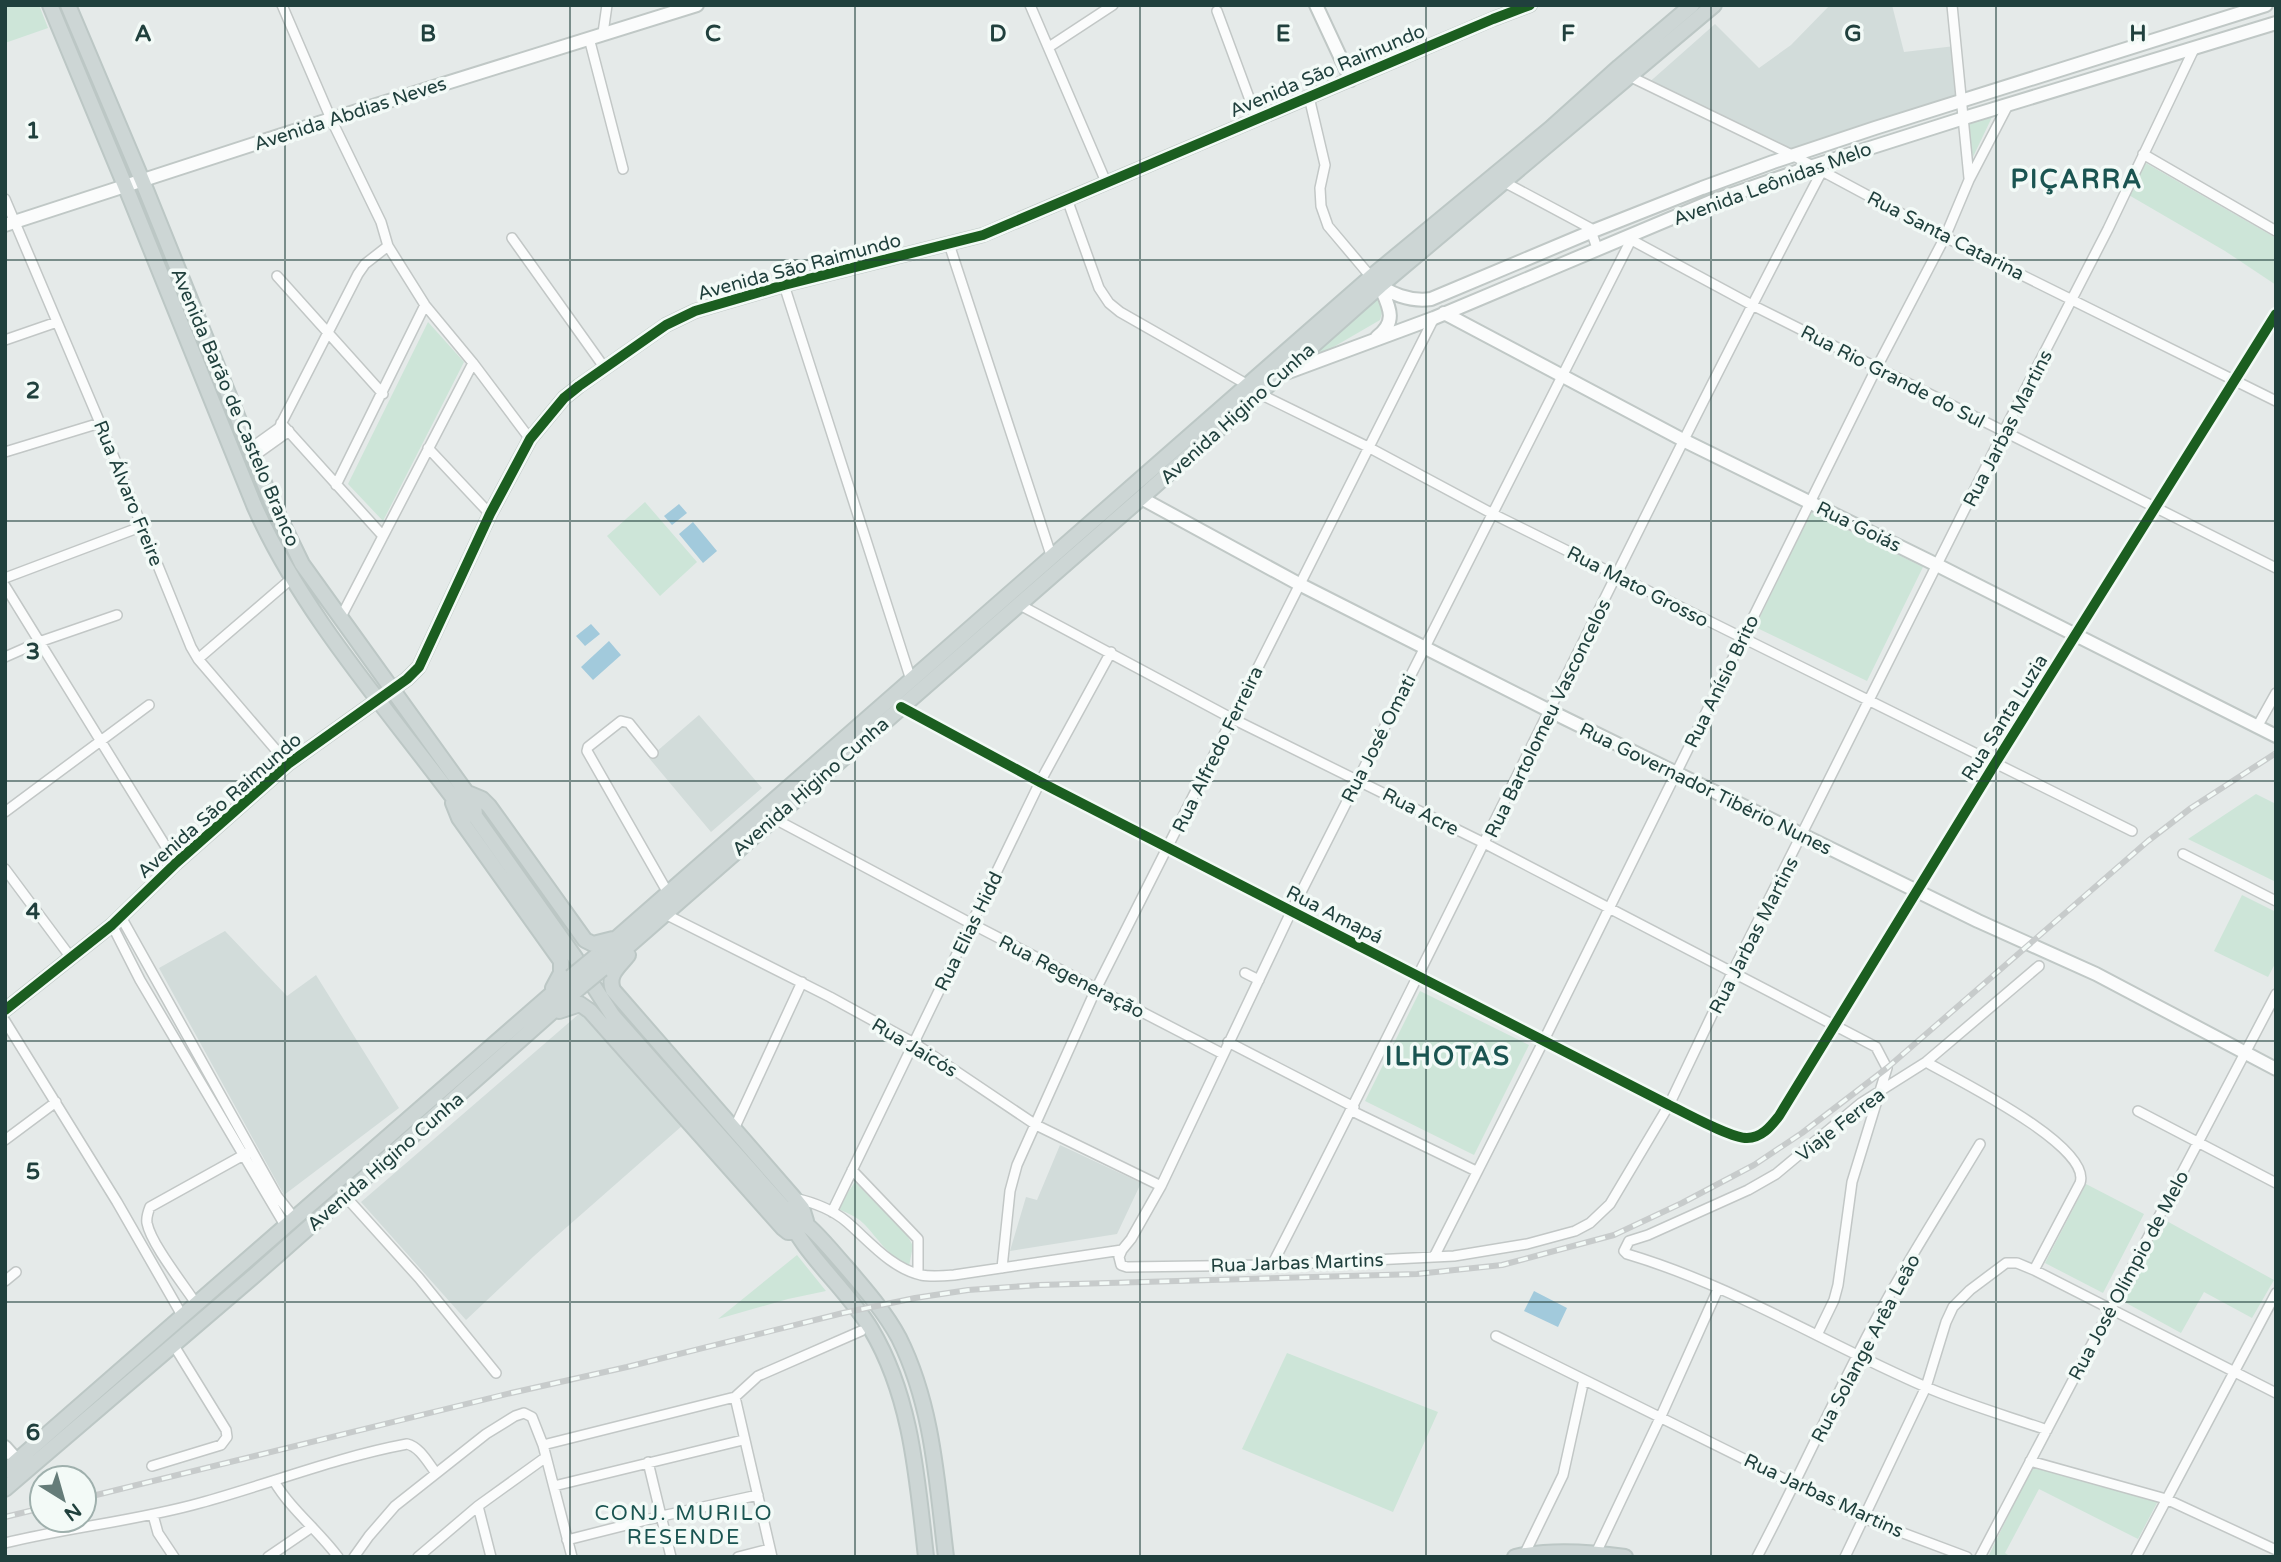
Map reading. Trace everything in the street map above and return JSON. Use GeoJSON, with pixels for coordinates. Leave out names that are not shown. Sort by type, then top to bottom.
{"type":"FeatureCollection","features":[{"type":"Feature","properties":{"kind":"main road","name":"Avenida Barão de Castelo Branco"},"geometry":{"type":"LineString","coordinates":[[50,5],[254,505],[291,579],[378,698],[461,796],[474,803],[475,816],[613,1016],[789,1203]]}},
{"type":"Feature","properties":{"kind":"main road","name":"Avenida Barão de Castelo Branco"},"geometry":{"type":"LineString","coordinates":[[68,5],[287,536],[302,564],[393,689],[461,796]]}},
{"type":"Feature","properties":{"kind":"main road","name":"Avenida Higino Cunha"},"geometry":{"type":"LineString","coordinates":[[5,1471],[22,1466],[173,1344],[345,1196],[550,1014],[575,983],[598,963],[635,940],[1141,498],[1253,389],[1279,376],[1376,282],[1504,182],[1624,72],[1692,5]]}},
{"type":"Feature","properties":{"kind":"main road","name":"Avenida Higino Cunha"},"geometry":{"type":"LineString","coordinates":[[598,963],[618,937],[1138,482],[1253,389],[1550,129],[1714,5]]}},
{"type":"Feature","properties":{"kind":"main road"},"geometry":{"type":"LineString","coordinates":[[549,996],[561,972],[561,961],[459,818],[453,806],[461,796],[481,799],[489,806],[585,940],[593,944],[618,937]]}},
{"type":"Feature","properties":{"kind":"main road"},"geometry":{"type":"LineString","coordinates":[[635,940],[627,956],[612,975],[610,981],[613,990],[733,1129],[789,1203],[802,1208],[801,1227],[870,1328],[896,1380],[908,1421],[926,1557]]}},
{"type":"Feature","properties":{"kind":"main road","name":"Avenida Higino Cunha"},"geometry":{"type":"LineString","coordinates":[[5,1489],[22,1466],[183,1317],[549,996],[575,983]]}},
{"type":"Feature","properties":{"kind":"main road"},"geometry":{"type":"LineString","coordinates":[[550,1014],[577,1004],[583,1005],[783,1228],[788,1232],[801,1227]]}},
{"type":"Feature","properties":{"kind":"main road"},"geometry":{"type":"LineString","coordinates":[[801,1227],[883,1312],[914,1373],[933,1452],[946,1557]]}},
{"type":"Feature","properties":{"kind":"main road"},"geometry":{"type":"LineString","coordinates":[[1519,1556],[1596,1553],[1625,1557]]}},
{"type":"Feature","properties":{"kind":"street"},"geometry":{"type":"LineString","coordinates":[[282,5],[331,119],[381,222],[388,246],[425,305],[530,439]]}},
{"type":"Feature","properties":{"kind":"street"},"geometry":{"type":"LineString","coordinates":[[604,33],[607,5]]}},
{"type":"Feature","properties":{"kind":"street","name":"Avenida Abdias Neves"},"geometry":{"type":"LineString","coordinates":[[10,223],[589,37],[697,5]]}},
{"type":"Feature","properties":{"kind":"street"},"geometry":{"type":"LineString","coordinates":[[1030,5],[1107,182]]}},
{"type":"Feature","properties":{"kind":"street"},"geometry":{"type":"LineString","coordinates":[[1049,47],[1113,5]]}},
{"type":"Feature","properties":{"kind":"street"},"geometry":{"type":"LineString","coordinates":[[1316,5],[1351,80]]}},
{"type":"Feature","properties":{"kind":"street","name":"Avenida São Raimundo"},"geometry":{"type":"LineString","coordinates":[[5,1010],[117,921],[176,863],[288,764],[407,679],[419,667],[490,514],[530,439],[564,398],[666,325],[695,312],[784,285],[983,235],[1530,5]]}},
{"type":"Feature","properties":{"kind":"street"},"geometry":{"type":"LineString","coordinates":[[1952,5],[1969,180]]}},
{"type":"Feature","properties":{"kind":"street","name":"Avenida Leônidas Melo"},"geometry":{"type":"LineString","coordinates":[[1376,282],[1407,298],[1431,299],[1702,188],[1961,101],[2266,5]]}},
{"type":"Feature","properties":{"kind":"street"},"geometry":{"type":"LineString","coordinates":[[1217,11],[1257,119]]}},
{"type":"Feature","properties":{"kind":"street","name":"Avenida Leônidas Melo"},"geometry":{"type":"LineString","coordinates":[[1279,376],[1439,315],[1597,248],[1628,239],[1710,202],[1818,169],[2008,104],[2276,23]]}},
{"type":"Feature","properties":{"kind":"street"},"geometry":{"type":"LineString","coordinates":[[589,37],[623,169]]}},
{"type":"Feature","properties":{"kind":"street","name":"Rua Jarbas Martins"},"geometry":{"type":"LineString","coordinates":[[1122,1250],[1119,1261],[1127,1267],[1272,1265],[1454,1256],[1527,1244],[1575,1231],[1590,1223],[1610,1204],[1669,1105],[1732,973],[2004,431],[2073,300],[2194,49]]}},
{"type":"Feature","properties":{"kind":"street","name":"Rua Santa Catarina"},"geometry":{"type":"LineString","coordinates":[[1624,72],[1794,156],[1945,237],[2276,401]]}},
{"type":"Feature","properties":{"kind":"street"},"geometry":{"type":"LineString","coordinates":[[1309,97],[1325,165],[1320,188],[1323,216],[1328,226],[1376,282],[1390,313],[1384,331],[1371,341]]}},
{"type":"Feature","properties":{"kind":"street","name":"Rua Anísio Brito"},"geometry":{"type":"LineString","coordinates":[[1434,1257],[1809,502],[1945,237],[1969,180],[2008,104]]}},
{"type":"Feature","properties":{"kind":"street"},"geometry":{"type":"LineString","coordinates":[[2143,154],[2276,231]]}},
{"type":"Feature","properties":{"kind":"street","name":"Rua Bartolomeu Vasconcelos"},"geometry":{"type":"LineString","coordinates":[[1272,1265],[1353,1109],[1818,169]]}},
{"type":"Feature","properties":{"kind":"street"},"geometry":{"type":"LineString","coordinates":[[1504,182],[1587,226],[1593,231],[1597,248]]}},
{"type":"Feature","properties":{"kind":"street","name":"Rua Álvaro Freire"},"geometry":{"type":"LineString","coordinates":[[5,199],[10,223],[57,322],[191,647],[198,659],[288,764]]}},
{"type":"Feature","properties":{"kind":"street","name":"Rua Mato Grosso"},"geometry":{"type":"LineString","coordinates":[[1067,199],[1099,288],[1119,312],[1253,389],[1493,513],[2132,831]]}},
{"type":"Feature","properties":{"kind":"street"},"geometry":{"type":"LineString","coordinates":[[512,238],[604,367]]}},
{"type":"Feature","properties":{"kind":"street","name":"Rua Rio Grande do Sul"},"geometry":{"type":"LineString","coordinates":[[1628,239],[1752,305],[2276,568]]}},
{"type":"Feature","properties":{"kind":"street","name":"Rua José Omati"},"geometry":{"type":"LineString","coordinates":[[1122,1250],[1161,1186],[1291,912],[1628,239]]}},
{"type":"Feature","properties":{"kind":"street"},"geometry":{"type":"LineString","coordinates":[[949,244],[1052,558]]}},
{"type":"Feature","properties":{"kind":"street"},"geometry":{"type":"LineString","coordinates":[[253,452],[280,426],[358,274],[365,264],[388,246]]}},
{"type":"Feature","properties":{"kind":"street"},"geometry":{"type":"LineString","coordinates":[[276,276],[383,394]]}},
{"type":"Feature","properties":{"kind":"street"},"geometry":{"type":"LineString","coordinates":[[784,285],[911,680]]}},
{"type":"Feature","properties":{"kind":"street"},"geometry":{"type":"LineString","coordinates":[[336,485],[425,305]]}},
{"type":"Feature","properties":{"kind":"street","name":"Rua Santa Luzia"},"geometry":{"type":"LineString","coordinates":[[1758,1135],[1769,1129],[1779,1116],[2276,314]]}},
{"type":"Feature","properties":{"kind":"street","name":"Rua Goiás"},"geometry":{"type":"LineString","coordinates":[[1439,315],[2276,736]]}},
{"type":"Feature","properties":{"kind":"street","name":"Rua Alfredo Ferreira"},"geometry":{"type":"LineString","coordinates":[[1002,1268],[1010,1191],[1017,1166],[1096,989],[1368,447],[1439,315]]}},
{"type":"Feature","properties":{"kind":"street"},"geometry":{"type":"LineString","coordinates":[[5,340],[57,322]]}},
{"type":"Feature","properties":{"kind":"street"},"geometry":{"type":"LineString","coordinates":[[341,617],[473,363]]}},
{"type":"Feature","properties":{"kind":"street"},"geometry":{"type":"LineString","coordinates":[[5,452],[100,423]]}},
{"type":"Feature","properties":{"kind":"street"},"geometry":{"type":"LineString","coordinates":[[280,426],[289,431],[383,536]]}},
{"type":"Feature","properties":{"kind":"street"},"geometry":{"type":"LineString","coordinates":[[253,452],[289,431]]}},
{"type":"Feature","properties":{"kind":"street"},"geometry":{"type":"LineString","coordinates":[[428,448],[490,514]]}},
{"type":"Feature","properties":{"kind":"street"},"geometry":{"type":"LineString","coordinates":[[1138,482],[1141,498]]}},
{"type":"Feature","properties":{"kind":"street","name":"Rua Governador Tibério Nunes"},"geometry":{"type":"LineString","coordinates":[[1141,498],[1299,583],[1550,711],[1978,921],[2096,974],[2276,1069]]}},
{"type":"Feature","properties":{"kind":"street"},"geometry":{"type":"LineString","coordinates":[[5,578],[143,526]]}},
{"type":"Feature","properties":{"kind":"street"},"geometry":{"type":"LineString","coordinates":[[198,659],[291,579]]}},
{"type":"Feature","properties":{"kind":"street"},"geometry":{"type":"LineString","coordinates":[[5,586],[176,863]]}},
{"type":"Feature","properties":{"kind":"street","name":"Rua Acre"},"geometry":{"type":"LineString","coordinates":[[1018,604],[1233,719],[1485,843],[1732,973],[1836,1024],[1876,1047],[1887,1068],[1881,1091]]}},
{"type":"Feature","properties":{"kind":"street"},"geometry":{"type":"LineString","coordinates":[[5,657],[39,642],[117,615]]}},
{"type":"Feature","properties":{"kind":"street","name":"Rua Elias Hidd"},"geometry":{"type":"LineString","coordinates":[[832,1212],[1040,782],[1111,652]]}},
{"type":"Feature","properties":{"kind":"street"},"geometry":{"type":"LineString","coordinates":[[2257,727],[2276,693]]}},
{"type":"Feature","properties":{"kind":"street"},"geometry":{"type":"LineString","coordinates":[[5,812],[149,705]]}},
{"type":"Feature","properties":{"kind":"street","name":"Rua Amapá"},"geometry":{"type":"LineString","coordinates":[[901,707],[1040,782],[1669,1105],[1734,1136],[1748,1138],[1758,1135]]}},
{"type":"Feature","properties":{"kind":"street"},"geometry":{"type":"LineString","coordinates":[[653,753],[625,721],[621,720],[588,747],[587,751],[668,893]]}},
{"type":"Feature","properties":{"kind":"street","name":"Rua Regeneração"},"geometry":{"type":"LineString","coordinates":[[773,818],[1223,1054]]}},
{"type":"Feature","properties":{"kind":"street"},"geometry":{"type":"LineString","coordinates":[[2183,854],[2276,901]]}},
{"type":"Feature","properties":{"kind":"street"},"geometry":{"type":"LineString","coordinates":[[6,872],[72,959]]}},
{"type":"Feature","properties":{"kind":"street","name":"Rua Jaicós"},"geometry":{"type":"LineString","coordinates":[[665,914],[802,982],[914,1043],[1036,1125],[1161,1186]]}},
{"type":"Feature","properties":{"kind":"street"},"geometry":{"type":"LineString","coordinates":[[117,921],[248,1153],[278,1196],[291,1223]]}},
{"type":"Feature","properties":{"kind":"street","name":"Viaje Ferrea"},"geometry":{"type":"LineString","coordinates":[[1718,1289],[1624,1251],[1629,1241],[1748,1190],[1776,1174],[1836,1122],[1926,1062],[2039,966]]}},
{"type":"Feature","properties":{"kind":"street"},"geometry":{"type":"LineString","coordinates":[[1245,973],[1259,980]]}},
{"type":"Feature","properties":{"kind":"street"},"geometry":{"type":"LineString","coordinates":[[733,1129],[802,982]]}},
{"type":"Feature","properties":{"kind":"street","name":"Rua José Olímpio de Melo"},"geometry":{"type":"LineString","coordinates":[[1980,1557],[2276,994]]}},
{"type":"Feature","properties":{"kind":"street"},"geometry":{"type":"LineString","coordinates":[[5,1021],[57,1102],[183,1317]]}},
{"type":"Feature","properties":{"kind":"street"},"geometry":{"type":"LineString","coordinates":[[1228,1042],[1476,1171]]}},
{"type":"Feature","properties":{"kind":"street"},"geometry":{"type":"LineString","coordinates":[[1926,1062],[2040,1127],[2078,1166],[2082,1174],[2076,1192],[2034,1270]]}},
{"type":"Feature","properties":{"kind":"street"},"geometry":{"type":"LineString","coordinates":[[1817,1335],[1834,1300],[1852,1182],[1865,1133],[1881,1091]]}},
{"type":"Feature","properties":{"kind":"street"},"geometry":{"type":"LineString","coordinates":[[5,1140],[57,1102]]}},
{"type":"Feature","properties":{"kind":"street"},"geometry":{"type":"LineString","coordinates":[[2138,1111],[2276,1183]]}},
{"type":"Feature","properties":{"kind":"street","name":"Rua Solange Arêa Leão"},"geometry":{"type":"LineString","coordinates":[[1757,1557],[1796,1484],[1858,1354],[1980,1144]]}},
{"type":"Feature","properties":{"kind":"street"},"geometry":{"type":"LineString","coordinates":[[197,1305],[159,1248],[146,1221],[150,1207],[248,1153]]}},
{"type":"Feature","properties":{"kind":"street"},"geometry":{"type":"LineString","coordinates":[[852,1170],[918,1239],[918,1274]]}},
{"type":"Feature","properties":{"kind":"street"},"geometry":{"type":"LineString","coordinates":[[345,1196],[419,1278],[496,1373]]}},
{"type":"Feature","properties":{"kind":"street"},"geometry":{"type":"LineString","coordinates":[[789,1203],[810,1201],[832,1212],[900,1267],[926,1276],[954,1275],[1122,1250]]}},
{"type":"Feature","properties":{"kind":"street"},"geometry":{"type":"LineString","coordinates":[[148,1257],[159,1248]]}},
{"type":"Feature","properties":{"kind":"street"},"geometry":{"type":"LineString","coordinates":[[1846,1557],[1926,1387],[1953,1307],[1970,1290],[2006,1263],[2017,1263],[2034,1270],[2276,1392]]}},
{"type":"Feature","properties":{"kind":"street"},"geometry":{"type":"LineString","coordinates":[[5,1281],[16,1272]]}},
{"type":"Feature","properties":{"kind":"street"},"geometry":{"type":"LineString","coordinates":[[1596,1553],[1718,1289],[1926,1387],[2047,1430]]}},
{"type":"Feature","properties":{"kind":"street"},"geometry":{"type":"LineString","coordinates":[[2136,1557],[2276,1293]]}},
{"type":"Feature","properties":{"kind":"street"},"geometry":{"type":"LineString","coordinates":[[543,1445],[734,1397],[758,1376],[861,1331]]}},
{"type":"Feature","properties":{"kind":"street","name":"Rua Jarbas Martins"},"geometry":{"type":"LineString","coordinates":[[1496,1336],[1863,1518],[1967,1557]]}},
{"type":"Feature","properties":{"kind":"street"},"geometry":{"type":"LineString","coordinates":[[152,1466],[221,1445],[226,1440],[226,1430],[173,1344]]}},
{"type":"Feature","properties":{"kind":"street"},"geometry":{"type":"LineString","coordinates":[[1519,1556],[1563,1475],[1583,1384],[1587,1381]]}},
{"type":"Feature","properties":{"kind":"street"},"geometry":{"type":"LineString","coordinates":[[734,1397],[771,1553],[738,1557]]}},
{"type":"Feature","properties":{"kind":"street"},"geometry":{"type":"LineString","coordinates":[[354,1557],[395,1506],[471,1445],[520,1414],[530,1414],[543,1445],[572,1557]]}},
{"type":"Feature","properties":{"kind":"street"},"geometry":{"type":"LineString","coordinates":[[554,1486],[743,1440]]}},
{"type":"Feature","properties":{"kind":"street"},"geometry":{"type":"LineString","coordinates":[[5,1543],[99,1523],[153,1515],[407,1444],[414,1446],[436,1473]]}},
{"type":"Feature","properties":{"kind":"street"},"geometry":{"type":"LineString","coordinates":[[5,1447],[22,1466]]}},
{"type":"Feature","properties":{"kind":"street"},"geometry":{"type":"LineString","coordinates":[[418,1557],[478,1506],[546,1457]]}},
{"type":"Feature","properties":{"kind":"street"},"geometry":{"type":"LineString","coordinates":[[2030,1461],[2166,1499],[2276,1550]]}},
{"type":"Feature","properties":{"kind":"street"},"geometry":{"type":"LineString","coordinates":[[648,1462],[671,1557]]}},
{"type":"Feature","properties":{"kind":"street"},"geometry":{"type":"LineString","coordinates":[[274,1481],[286,1500],[338,1557]]}},
{"type":"Feature","properties":{"kind":"street"},"geometry":{"type":"LineString","coordinates":[[568,1540],[758,1495]]}},
{"type":"Feature","properties":{"kind":"street"},"geometry":{"type":"LineString","coordinates":[[478,1506],[491,1557]]}},
{"type":"Feature","properties":{"kind":"street"},"geometry":{"type":"LineString","coordinates":[[153,1515],[158,1533],[174,1557]]}},
{"type":"Feature","properties":{"kind":"street"},"geometry":{"type":"LineString","coordinates":[[268,1557],[312,1527]]}},
{"type":"Feature","properties":{"kind":"shaded area"},"geometry":{"type":"Polygon","coordinates":[[[1830,5],[1892,5],[1904,52],[1955,46],[1960,104],[1789,158],[1645,86],[1715,24],[1759,68],[1791,45],[1830,5]]]}},
{"type":"Feature","properties":{"kind":"shaded area"},"geometry":{"type":"Polygon","coordinates":[[[699,715],[762,788],[711,832],[649,758],[699,715]]]}},
{"type":"Feature","properties":{"kind":"shaded area"},"geometry":{"type":"Polygon","coordinates":[[[225,931],[287,996],[316,975],[399,1108],[284,1195],[159,968],[225,931]]]}},
{"type":"Feature","properties":{"kind":"shaded area"},"geometry":{"type":"Polygon","coordinates":[[[580,1013],[585,1015],[683,1125],[534,1256],[466,1320],[361,1202],[580,1013]]]}},
{"type":"Feature","properties":{"kind":"shaded area"},"geometry":{"type":"Polygon","coordinates":[[[1060,1145],[1141,1183],[1117,1234],[1010,1251],[1026,1197],[1037,1200],[1060,1145]]]}},
{"type":"Feature","properties":{"kind":"green space"},"geometry":{"type":"Polygon","coordinates":[[[5,5],[39,5],[48,28],[5,43],[5,5]]]}},
{"type":"Feature","properties":{"kind":"green space"},"geometry":{"type":"Polygon","coordinates":[[[1993,115],[1973,157],[1966,120],[1993,115]]]}},
{"type":"Feature","properties":{"kind":"green space"},"geometry":{"type":"Polygon","coordinates":[[[2144,162],[2276,238],[2276,285],[2225,251],[2127,194],[2144,162]]]}},
{"type":"Feature","properties":{"kind":"green space"},"geometry":{"type":"Polygon","coordinates":[[[1377,297],[1382,308],[1380,320],[1314,356],[1364,305],[1377,297]]]}},
{"type":"Feature","properties":{"kind":"green space"},"geometry":{"type":"Polygon","coordinates":[[[428,322],[464,362],[383,521],[348,484],[428,322]]]}},
{"type":"Feature","properties":{"kind":"green space"},"geometry":{"type":"Polygon","coordinates":[[[645,502],[697,562],[660,596],[607,536],[645,502]]]}},
{"type":"Feature","properties":{"kind":"green space"},"geometry":{"type":"Polygon","coordinates":[[[1811,512],[1923,567],[1867,681],[1755,627],[1811,512]]]}},
{"type":"Feature","properties":{"kind":"green space"},"geometry":{"type":"Polygon","coordinates":[[[2256,794],[2276,804],[2276,882],[2188,839],[2256,794]]]}},
{"type":"Feature","properties":{"kind":"green space"},"geometry":{"type":"Polygon","coordinates":[[[2242,895],[2276,912],[2276,962],[2268,977],[2214,951],[2242,895]]]}},
{"type":"Feature","properties":{"kind":"green space"},"geometry":{"type":"Polygon","coordinates":[[[1420,991],[1529,1045],[1474,1155],[1365,1101],[1420,991]]]}},
{"type":"Feature","properties":{"kind":"green space"},"geometry":{"type":"Polygon","coordinates":[[[855,1182],[907,1235],[913,1246],[909,1266],[890,1253],[854,1216],[837,1208],[855,1182]]]}},
{"type":"Feature","properties":{"kind":"green space"},"geometry":{"type":"Polygon","coordinates":[[[2086,1184],[2144,1214],[2103,1293],[2045,1263],[2086,1184]]]}},
{"type":"Feature","properties":{"kind":"green space"},"geometry":{"type":"Polygon","coordinates":[[[2163,1219],[2274,1280],[2252,1318],[2204,1292],[2181,1333],[2119,1299],[2163,1219]]]}},
{"type":"Feature","properties":{"kind":"green space"},"geometry":{"type":"Polygon","coordinates":[[[797,1255],[826,1291],[718,1319],[797,1255]]]}},
{"type":"Feature","properties":{"kind":"green space"},"geometry":{"type":"Polygon","coordinates":[[[1287,1353],[1438,1412],[1393,1512],[1242,1449],[1287,1353]]]}},
{"type":"Feature","properties":{"kind":"green space"},"geometry":{"type":"Polygon","coordinates":[[[2033,1465],[2158,1501],[2138,1539],[2039,1489],[2005,1553],[2011,1557],[1988,1557],[2033,1465]]]}},
{"type":"Feature","properties":{"kind":"water"},"geometry":{"type":"Polygon","coordinates":[[[679,504],[687,513],[672,525],[664,516],[679,504]]]}},
{"type":"Feature","properties":{"kind":"water"},"geometry":{"type":"Polygon","coordinates":[[[693,522],[717,551],[703,563],[679,534],[693,522]]]}},
{"type":"Feature","properties":{"kind":"water"},"geometry":{"type":"Polygon","coordinates":[[[591,624],[600,634],[585,646],[576,636],[591,624]]]}},
{"type":"Feature","properties":{"kind":"water"},"geometry":{"type":"Polygon","coordinates":[[[609,641],[621,655],[593,680],[581,667],[609,641]]]}},
{"type":"Feature","properties":{"kind":"water"},"geometry":{"type":"Polygon","coordinates":[[[1534,1291],[1567,1308],[1558,1327],[1524,1311],[1534,1291]]]}},
{"type":"Feature","properties":{"kind":"railway"},"geometry":{"type":"LineString","coordinates":[[98,1495],[843,1313],[915,1298],[968,1290],[1039,1285],[1417,1274],[1502,1265],[1614,1235],[1754,1165],[1802,1133],[1887,1068],[2148,841],[2191,808],[2276,753]]}},
{"type":"Feature","properties":{"kind":"railway"},"geometry":{"type":"LineString","coordinates":[[5,1517],[28,1511]]}},
{"type":"Feature","properties":{"kind":"cycle path"},"geometry":{"type":"LineString","coordinates":[[5,1010],[112,925],[176,863],[288,764],[407,679],[419,667],[490,514],[530,439],[564,398],[666,325],[695,311],[784,285],[983,235],[1530,5]]}},
{"type":"Feature","properties":{"kind":"cycle path"},"geometry":{"type":"LineString","coordinates":[[901,707],[1040,782],[1708,1125],[1739,1137],[1757,1136],[1766,1131],[1779,1116],[2276,314]]}},
{"type":"Feature","properties":{"kind":"district","name":"PIÇARRA"},"geometry":{"type":"Point","coordinates":[2077,179]}},
{"type":"Feature","properties":{"kind":"district","name":"ILHOTAS"},"geometry":{"type":"Point","coordinates":[1448,1056]}},
{"type":"Feature","properties":{"kind":"district","name":"CONJ. MURILO RESENDE"},"geometry":{"type":"Point","coordinates":[684,1525]}}]}
